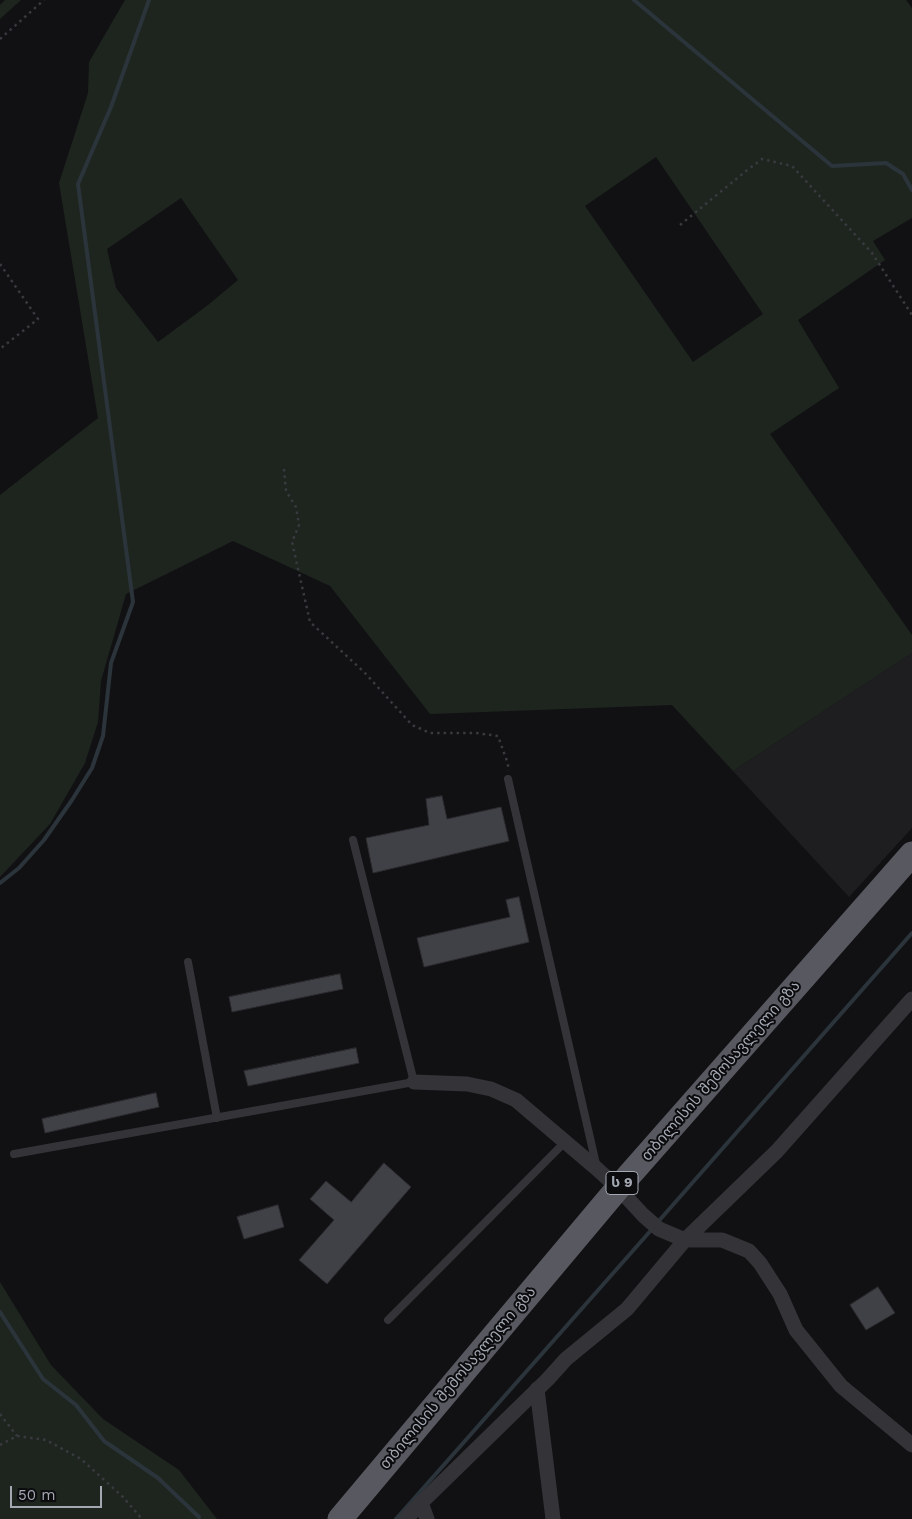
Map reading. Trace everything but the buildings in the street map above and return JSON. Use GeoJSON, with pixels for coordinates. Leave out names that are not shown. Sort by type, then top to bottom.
{"type":"FeatureCollection","features":[{"type":"Feature","properties":{"kind":"highway","name":"თბილისის შემოსავლელი გზა"},"geometry":{"type":"LineString","coordinates":[[340,1519],[618,1188],[912,854]]}},
{"type":"Feature","properties":{"kind":"street"},"geometry":{"type":"LineString","coordinates":[[406,1519],[566,1359],[627,1309],[685,1240],[777,1151],[912,999]]}},
{"type":"Feature","properties":{"kind":"street"},"geometry":{"type":"LineString","coordinates":[[414,1082],[467,1084],[491,1089],[516,1100],[596,1168],[659,1229],[685,1240],[722,1240],[749,1251],[760,1263],[780,1294],[796,1330],[830,1373],[841,1386],[912,1445]]}},
{"type":"Feature","properties":{"kind":"street"},"geometry":{"type":"LineString","coordinates":[[537,1389],[553,1519]]}},
{"type":"Feature","properties":{"kind":"street"},"geometry":{"type":"LineString","coordinates":[[421,1503],[427,1519]]}},
{"type":"Feature","properties":{"kind":"lane"},"geometry":{"type":"LineString","coordinates":[[508,778],[596,1168]]}},
{"type":"Feature","properties":{"kind":"lane"},"geometry":{"type":"LineString","coordinates":[[14,1154],[414,1082],[353,840]]}},
{"type":"Feature","properties":{"kind":"lane"},"geometry":{"type":"LineString","coordinates":[[188,962],[217,1118]]}},
{"type":"Feature","properties":{"kind":"lane"},"geometry":{"type":"LineString","coordinates":[[388,1320],[565,1142]]}},
{"type":"Feature","properties":{"kind":"path"},"geometry":{"type":"LineString","coordinates":[[0,39],[44,0]]}},
{"type":"Feature","properties":{"kind":"path"},"geometry":{"type":"LineString","coordinates":[[680,225],[762,159],[792,166],[872,253],[912,315]]}},
{"type":"Feature","properties":{"kind":"path"},"geometry":{"type":"LineString","coordinates":[[0,264],[38,319],[0,349]]}},
{"type":"Feature","properties":{"kind":"path"},"geometry":{"type":"LineString","coordinates":[[284,469],[286,491],[296,507],[299,525],[292,542],[310,622],[365,673],[412,725],[430,733],[476,733],[498,736],[508,764],[508,778]]}},
{"type":"Feature","properties":{"kind":"path"},"geometry":{"type":"LineString","coordinates":[[0,1414],[17,1436]]}},
{"type":"Feature","properties":{"kind":"path"},"geometry":{"type":"LineString","coordinates":[[0,1445],[17,1436],[46,1440],[81,1459],[124,1497],[142,1519]]}},
{"type":"Feature","properties":{"kind":"shaded area"},"geometry":{"type":"Polygon","coordinates":[[[5,0],[21,0],[0,19],[0,5],[5,0]]]}},
{"type":"Feature","properties":{"kind":"shaded area"},"geometry":{"type":"Polygon","coordinates":[[[125,0],[906,0],[912,8],[912,218],[873,241],[885,260],[798,320],[839,388],[770,434],[912,635],[912,653],[733,771],[672,705],[430,714],[330,586],[233,541],[126,594],[101,681],[98,722],[85,763],[50,824],[0,877],[0,495],[98,418],[59,183],[88,93],[89,62],[125,0]],[[656,157],[585,206],[693,362],[763,314],[656,157]],[[181,198],[107,249],[116,288],[158,342],[238,280],[181,198]]]}},
{"type":"Feature","properties":{"kind":"shaded area"},"geometry":{"type":"Polygon","coordinates":[[[912,653],[912,828],[849,897],[733,771],[912,653]]]}},
{"type":"Feature","properties":{"kind":"shaded area"},"geometry":{"type":"Polygon","coordinates":[[[0,1282],[51,1365],[103,1419],[179,1470],[217,1519],[0,1519],[0,1282]]]}},
{"type":"Feature","properties":{"kind":"waterway"},"geometry":{"type":"LineString","coordinates":[[0,883],[19,868],[44,840],[92,768],[103,736],[111,663],[133,602],[78,184],[111,107],[149,0]]}},
{"type":"Feature","properties":{"kind":"waterway"},"geometry":{"type":"LineString","coordinates":[[634,0],[832,166],[886,163],[903,174],[912,190]]}},
{"type":"Feature","properties":{"kind":"waterway"},"geometry":{"type":"LineString","coordinates":[[657,1223],[912,933]]}},
{"type":"Feature","properties":{"kind":"waterway"},"geometry":{"type":"LineString","coordinates":[[396,1519],[653,1228]]}},
{"type":"Feature","properties":{"kind":"waterway"},"geometry":{"type":"LineString","coordinates":[[0,1312],[43,1379],[76,1405],[104,1441],[158,1478],[199,1517]]}}]}
